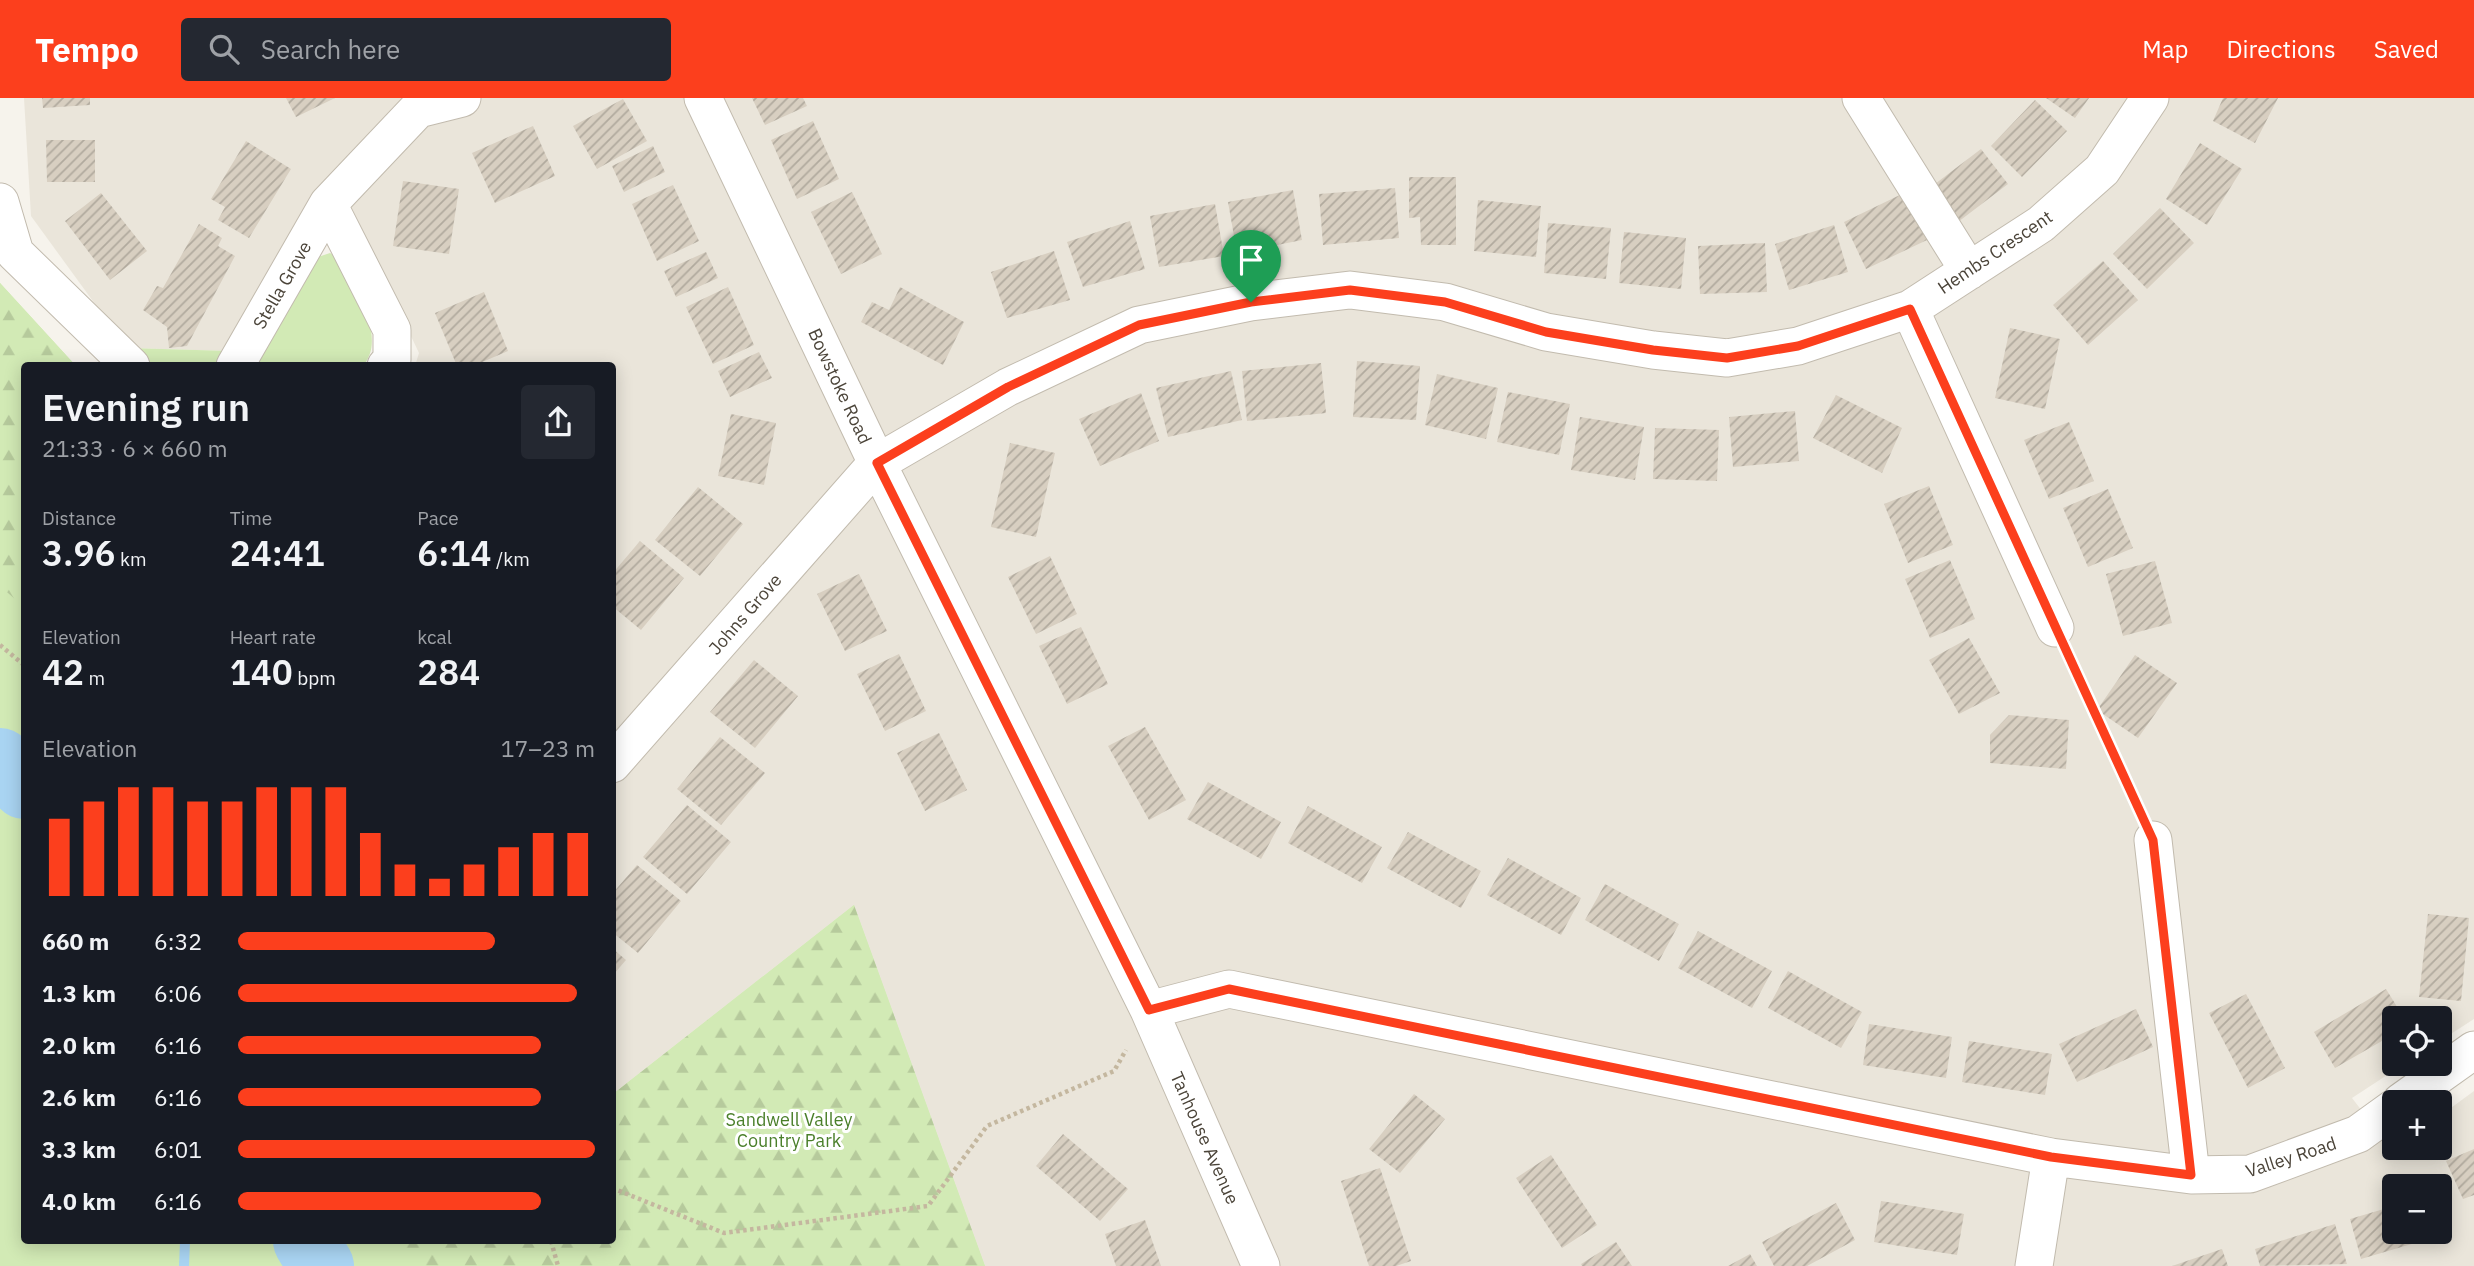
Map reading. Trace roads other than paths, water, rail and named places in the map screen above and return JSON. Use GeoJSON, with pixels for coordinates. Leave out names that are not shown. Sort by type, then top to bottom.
{"type":"FeatureCollection","features":[{"type":"Feature","properties":{"kind":"street","name":"Stella Grove"},"geometry":{"type":"LineString","coordinates":[[237,362],[328,204],[415,104],[462,98]]}},
{"type":"Feature","properties":{"kind":"street","name":"Bowstoke Road"},"geometry":{"type":"LineString","coordinates":[[703,98],[877,463],[1149,1010]]}},
{"type":"Feature","properties":{"kind":"street"},"geometry":{"type":"LineString","coordinates":[[1861,98],[1969,271]]}},
{"type":"Feature","properties":{"kind":"street","name":"Hembs Crescent"},"geometry":{"type":"LineString","coordinates":[[877,463],[1008,387],[1139,325],[1251,302],[1350,290],[1445,302],[1546,332],[1653,350],[1727,358],[1798,346],[1910,309],[2041,224],[2102,170],[2150,98]]}},
{"type":"Feature","properties":{"kind":"street"},"geometry":{"type":"LineString","coordinates":[[0,202],[15,253],[127,362]]}},
{"type":"Feature","properties":{"kind":"street"},"geometry":{"type":"LineString","coordinates":[[328,204],[392,330],[390,362]]}},
{"type":"Feature","properties":{"kind":"street"},"geometry":{"type":"LineString","coordinates":[[1910,309],[2055,628]]}},
{"type":"Feature","properties":{"kind":"street","name":"Johns Grove"},"geometry":{"type":"LineString","coordinates":[[616,759],[877,463]]}},
{"type":"Feature","properties":{"kind":"street"},"geometry":{"type":"LineString","coordinates":[[2153,840],[2191,1175]]}},
{"type":"Feature","properties":{"kind":"street","name":"Valley Road"},"geometry":{"type":"LineString","coordinates":[[1149,1010],[1229,989],[2051,1157],[2191,1175],[2250,1174],[2358,1134],[2382,1117]]}},
{"type":"Feature","properties":{"kind":"street","name":"Tanhouse Avenue"},"geometry":{"type":"LineString","coordinates":[[1149,1010],[1261,1266]]}},
{"type":"Feature","properties":{"kind":"street"},"geometry":{"type":"LineString","coordinates":[[2418,1090],[2474,1049]]}},
{"type":"Feature","properties":{"kind":"street"},"geometry":{"type":"LineString","coordinates":[[2034,1266],[2051,1157]]}},
{"type":"Feature","properties":{"kind":"waterway"},"geometry":{"type":"LineString","coordinates":[[0,761],[21,783]]}},
{"type":"Feature","properties":{"kind":"waterway"},"geometry":{"type":"LineString","coordinates":[[184,1266],[185,1244]]}},
{"type":"Feature","properties":{"kind":"waterway"},"geometry":{"type":"LineString","coordinates":[[308,1244],[321,1266]]}},
{"type":"Feature","properties":{"kind":"park label","name":"Sandwell Valley Country Park"},"geometry":{"type":"Point","coordinates":[789,1129]}}]}
